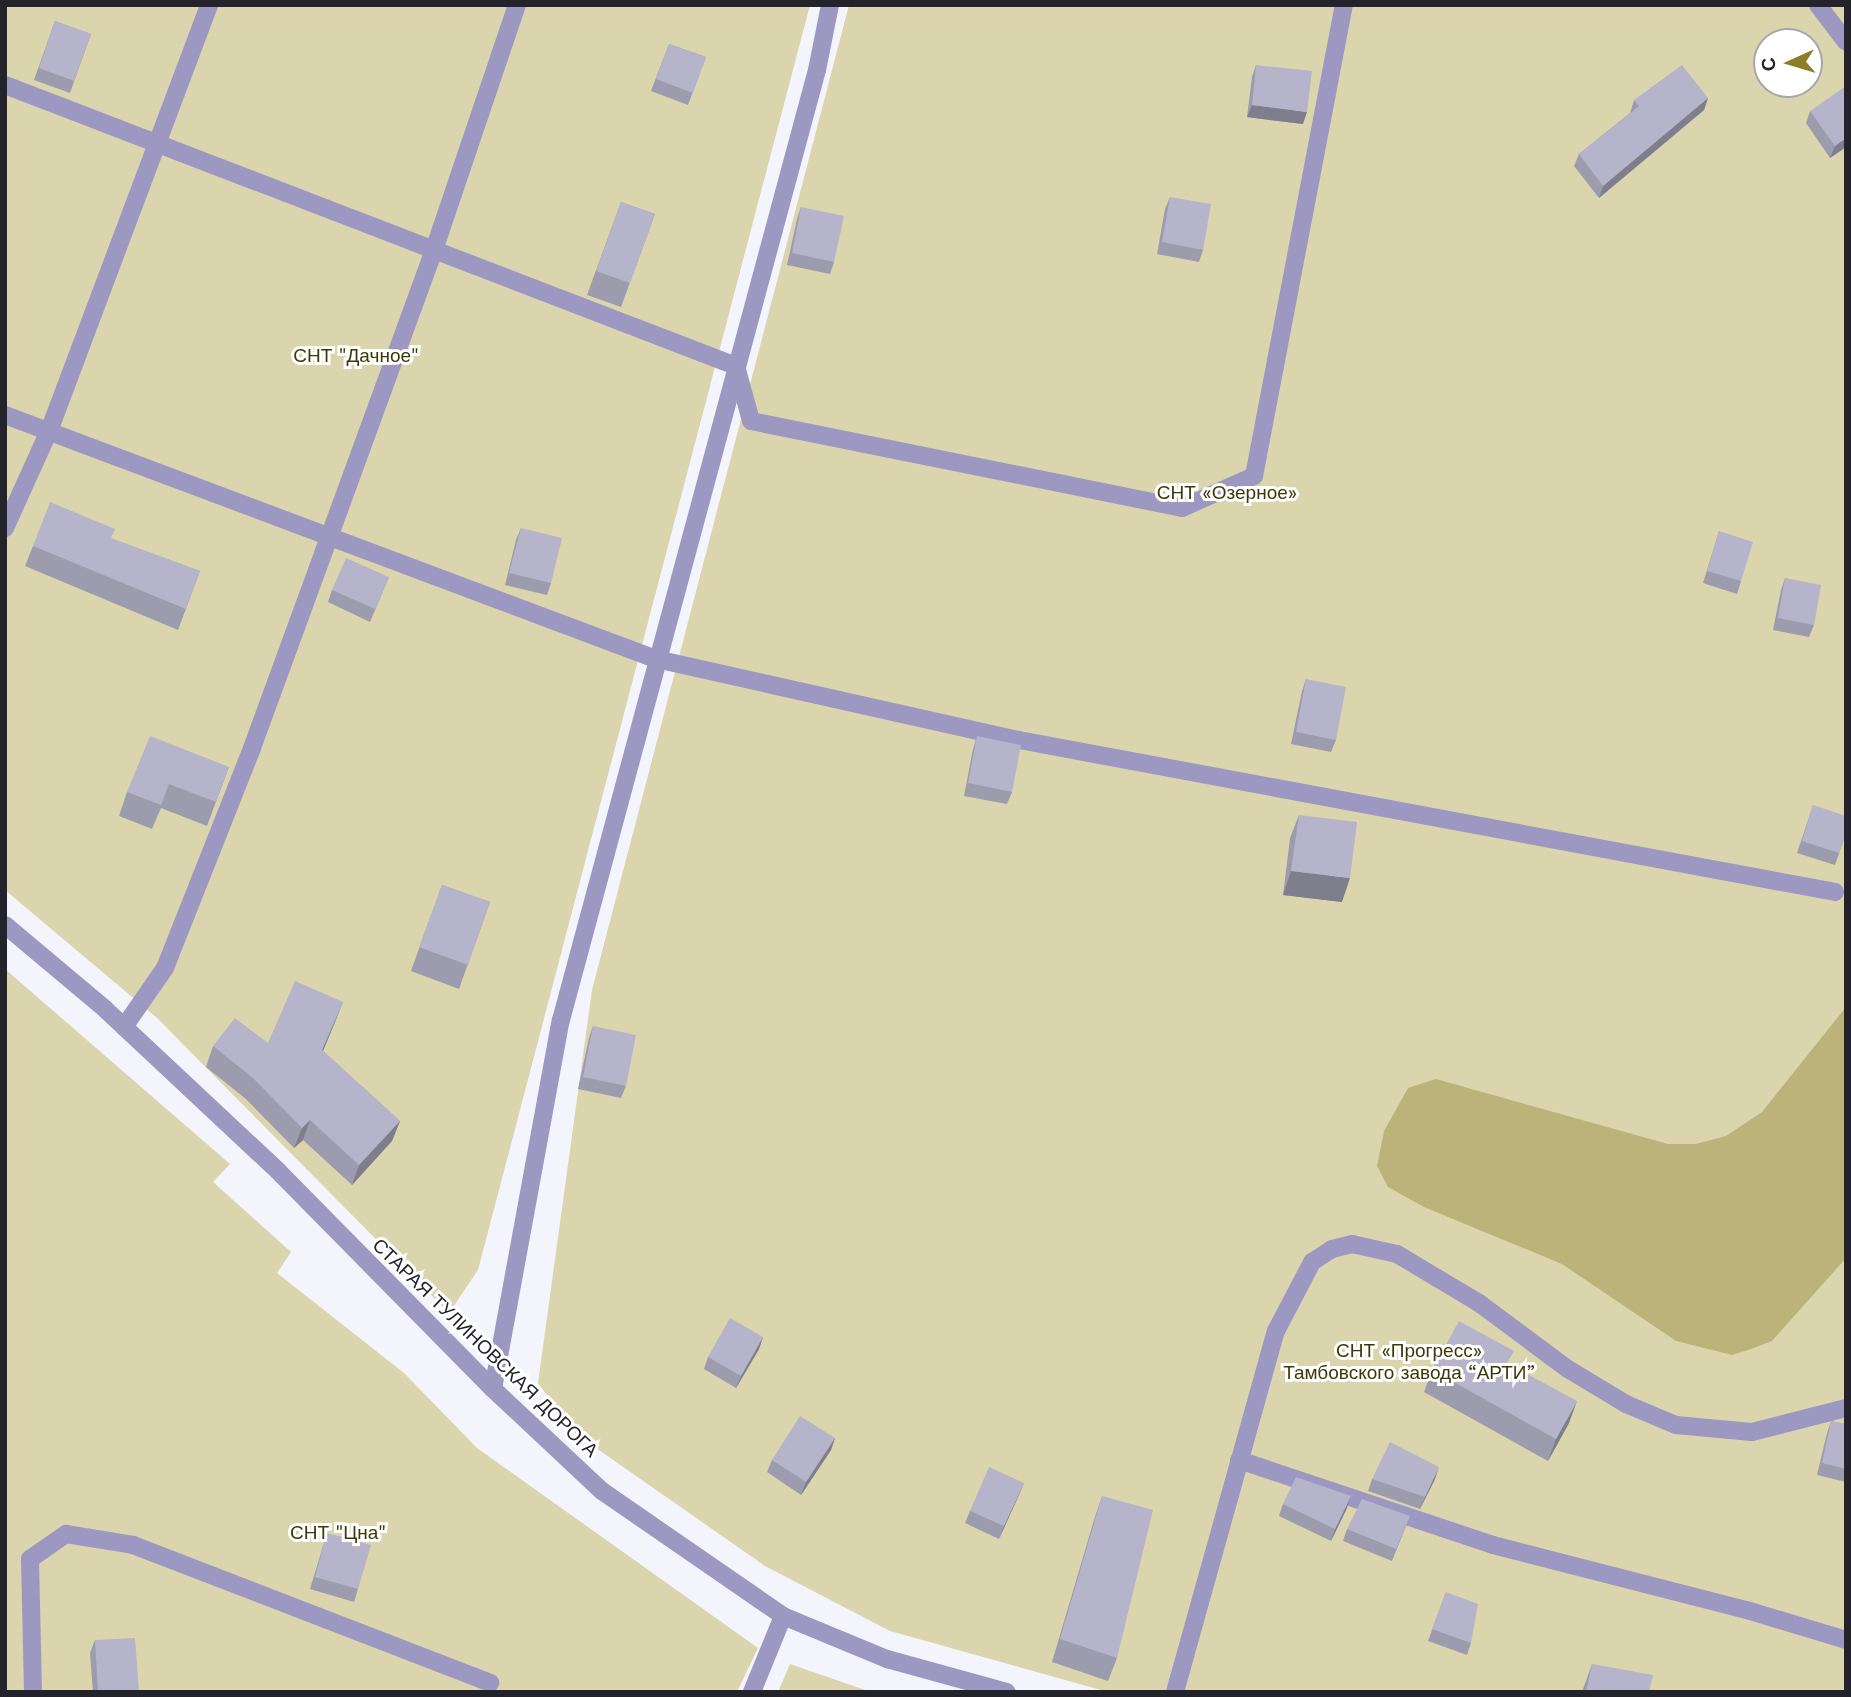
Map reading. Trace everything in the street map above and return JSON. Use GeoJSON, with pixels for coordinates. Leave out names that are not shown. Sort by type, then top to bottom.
{"type":"FeatureCollection","features":[{"type":"Feature","properties":{"kind":"street"},"geometry":{"type":"LineString","coordinates":[[5,528],[49,431],[209,5]]}},
{"type":"Feature","properties":{"kind":"street"},"geometry":{"type":"LineString","coordinates":[[124,1027],[165,968],[434,250],[517,5]]}},
{"type":"Feature","properties":{"kind":"street"},"geometry":{"type":"LineString","coordinates":[[493,1389],[561,1020],[656,659],[817,70],[830,5]]}},
{"type":"Feature","properties":{"kind":"street"},"geometry":{"type":"LineString","coordinates":[[736,366],[751,421],[1182,508],[1254,476],[1344,5]]}},
{"type":"Feature","properties":{"kind":"street"},"geometry":{"type":"LineString","coordinates":[[1818,5],[1846,42]]}},
{"type":"Feature","properties":{"kind":"street"},"geometry":{"type":"LineString","coordinates":[[5,85],[736,366]]}},
{"type":"Feature","properties":{"kind":"street"},"geometry":{"type":"LineString","coordinates":[[5,415],[656,659],[1019,740],[1835,892]]}},
{"type":"Feature","properties":{"kind":"street","name":"СТАРАЯ ТУЛИНОВСКАЯ ДОРОГА"},"geometry":{"type":"LineString","coordinates":[[5,925],[124,1027],[278,1171],[493,1389],[602,1491],[783,1616],[887,1659],[1007,1692]]}},
{"type":"Feature","properties":{"kind":"street"},"geometry":{"type":"LineString","coordinates":[[1175,1692],[1276,1331],[1312,1262],[1352,1244],[1397,1254],[1479,1303],[1591,1383],[1626,1404],[1676,1425],[1752,1432],[1846,1408]]}},
{"type":"Feature","properties":{"kind":"street"},"geometry":{"type":"LineString","coordinates":[[1239,1460],[1493,1545],[1750,1611],[1846,1640]]}},
{"type":"Feature","properties":{"kind":"street"},"geometry":{"type":"LineString","coordinates":[[33,1692],[30,1559],[66,1534],[133,1545],[490,1684]]}},
{"type":"Feature","properties":{"kind":"street"},"geometry":{"type":"LineString","coordinates":[[752,1692],[783,1616]]}},
{"type":"Feature","properties":{"kind":"green space","name":"СНТ \"Дачное\""},"geometry":{"type":"Polygon","coordinates":[[[5,5],[810,5],[478,1270],[449,1313],[157,1018],[5,890],[5,5]]]}},
{"type":"Feature","properties":{"kind":"green space","name":"СНТ «Озерное»"},"geometry":{"type":"Polygon","coordinates":[[[849,5],[1846,5],[1846,1692],[1108,1692],[890,1631],[765,1566],[576,1434],[538,1383],[592,990],[849,5]]]}},
{"type":"Feature","properties":{"kind":"green space","name":"СНТ \"Цна\""},"geometry":{"type":"Polygon","coordinates":[[[5,969],[230,1164],[213,1182],[291,1252],[277,1273],[404,1373],[477,1448],[758,1648],[737,1692],[5,1692],[5,969]]]}},
{"type":"Feature","properties":{"kind":"green space"},"geometry":{"type":"Polygon","coordinates":[[[790,1664],[871,1692],[778,1692],[790,1664]]]}},
{"type":"Feature","properties":{"kind":"shaded area"},"geometry":{"type":"Polygon","coordinates":[[[1846,1007],[1846,1258],[1772,1341],[1751,1349],[1732,1355],[1676,1341],[1562,1264],[1424,1207],[1388,1187],[1377,1166],[1384,1131],[1408,1088],[1436,1079],[1668,1144],[1696,1144],[1726,1136],[1762,1112],[1846,1007]]]}},
{"type":"Feature","properties":{"kind":"building"},"geometry":{"type":"Polygon","coordinates":[[[55,21],[91,34],[74,81],[39,68],[55,21]]]}},
{"type":"Feature","properties":{"kind":"building"},"geometry":{"type":"Polygon","coordinates":[[[669,44],[706,57],[693,93],[656,79],[669,44]]]}},
{"type":"Feature","properties":{"kind":"building"},"geometry":{"type":"Polygon","coordinates":[[[1256,65],[1312,71],[1307,112],[1252,105],[1256,65]]]}},
{"type":"Feature","properties":{"kind":"building"},"geometry":{"type":"Polygon","coordinates":[[[1682,65],[1708,98],[1603,186],[1579,154],[1639,106],[1634,100],[1682,65]]]}},
{"type":"Feature","properties":{"kind":"building"},"geometry":{"type":"Polygon","coordinates":[[[1846,86],[1846,138],[1835,146],[1810,111],[1846,86]]]}},
{"type":"Feature","properties":{"kind":"building"},"geometry":{"type":"Polygon","coordinates":[[[1170,197],[1211,204],[1203,250],[1162,242],[1170,197]]]}},
{"type":"Feature","properties":{"kind":"building"},"geometry":{"type":"Polygon","coordinates":[[[621,202],[655,214],[630,283],[596,271],[621,202]]]}},
{"type":"Feature","properties":{"kind":"building"},"geometry":{"type":"Polygon","coordinates":[[[801,207],[844,216],[834,262],[792,253],[801,207]]]}},
{"type":"Feature","properties":{"kind":"building"},"geometry":{"type":"Polygon","coordinates":[[[50,502],[115,529],[111,538],[200,571],[186,609],[33,546],[50,502]]]}},
{"type":"Feature","properties":{"kind":"building"},"geometry":{"type":"Polygon","coordinates":[[[521,528],[562,538],[551,583],[509,573],[521,528]]]}},
{"type":"Feature","properties":{"kind":"building"},"geometry":{"type":"Polygon","coordinates":[[[1719,531],[1753,542],[1741,581],[1707,571],[1719,531]]]}},
{"type":"Feature","properties":{"kind":"building"},"geometry":{"type":"Polygon","coordinates":[[[346,558],[389,577],[375,609],[332,590],[346,558]]]}},
{"type":"Feature","properties":{"kind":"building"},"geometry":{"type":"Polygon","coordinates":[[[1785,578],[1821,585],[1814,625],[1778,618],[1785,578]]]}},
{"type":"Feature","properties":{"kind":"building"},"geometry":{"type":"Polygon","coordinates":[[[1306,679],[1346,687],[1336,740],[1296,732],[1306,679]]]}},
{"type":"Feature","properties":{"kind":"building"},"geometry":{"type":"Polygon","coordinates":[[[150,736],[229,767],[216,802],[169,784],[161,805],[127,792],[150,736]]]}},
{"type":"Feature","properties":{"kind":"building"},"geometry":{"type":"Polygon","coordinates":[[[977,736],[1021,745],[1012,792],[968,783],[977,736]]]}},
{"type":"Feature","properties":{"kind":"building"},"geometry":{"type":"Polygon","coordinates":[[[1813,805],[1846,816],[1846,833],[1839,853],[1802,841],[1813,805]]]}},
{"type":"Feature","properties":{"kind":"building"},"geometry":{"type":"Polygon","coordinates":[[[1299,815],[1357,822],[1350,878],[1291,871],[1299,815]]]}},
{"type":"Feature","properties":{"kind":"building"},"geometry":{"type":"Polygon","coordinates":[[[442,885],[490,902],[468,965],[419,947],[442,885]]]}},
{"type":"Feature","properties":{"kind":"building"},"geometry":{"type":"Polygon","coordinates":[[[295,981],[343,1002],[322,1050],[400,1121],[359,1165],[310,1120],[302,1128],[253,1078],[213,1046],[235,1018],[268,1043],[295,981]]]}},
{"type":"Feature","properties":{"kind":"building"},"geometry":{"type":"Polygon","coordinates":[[[593,1026],[636,1035],[626,1086],[583,1077],[593,1026]]]}},
{"type":"Feature","properties":{"kind":"building"},"geometry":{"type":"Polygon","coordinates":[[[730,1318],[763,1337],[741,1376],[708,1357],[730,1318]]]}},
{"type":"Feature","properties":{"kind":"building"},"geometry":{"type":"Polygon","coordinates":[[[1459,1321],[1514,1351],[1507,1363],[1577,1401],[1556,1439],[1432,1370],[1459,1321]]]}},
{"type":"Feature","properties":{"kind":"building"},"geometry":{"type":"Polygon","coordinates":[[[800,1416],[835,1438],[806,1482],[772,1460],[800,1416]]]}},
{"type":"Feature","properties":{"kind":"building"},"geometry":{"type":"Polygon","coordinates":[[[1831,1421],[1846,1424],[1846,1469],[1822,1463],[1831,1421]]]}},
{"type":"Feature","properties":{"kind":"building"},"geometry":{"type":"Polygon","coordinates":[[[1390,1442],[1439,1467],[1425,1497],[1372,1479],[1390,1442]]]}},
{"type":"Feature","properties":{"kind":"building"},"geometry":{"type":"Polygon","coordinates":[[[989,1467],[1024,1483],[1004,1526],[970,1511],[989,1467]]]}},
{"type":"Feature","properties":{"kind":"building"},"geometry":{"type":"Polygon","coordinates":[[[1296,1477],[1351,1496],[1335,1529],[1283,1504],[1296,1477]]]}},
{"type":"Feature","properties":{"kind":"building"},"geometry":{"type":"Polygon","coordinates":[[[1102,1496],[1153,1510],[1117,1658],[1060,1639],[1102,1496]]]}},
{"type":"Feature","properties":{"kind":"building"},"geometry":{"type":"Polygon","coordinates":[[[1362,1499],[1410,1516],[1396,1549],[1347,1529],[1362,1499]]]}},
{"type":"Feature","properties":{"kind":"building"},"geometry":{"type":"Polygon","coordinates":[[[327,1533],[371,1545],[358,1589],[315,1577],[327,1533]]]}},
{"type":"Feature","properties":{"kind":"building"},"geometry":{"type":"Polygon","coordinates":[[[1446,1592],[1478,1604],[1471,1643],[1432,1629],[1446,1592]]]}},
{"type":"Feature","properties":{"kind":"building"},"geometry":{"type":"Polygon","coordinates":[[[135,1638],[139,1692],[98,1692],[95,1640],[135,1638]]]}},
{"type":"Feature","properties":{"kind":"building"},"geometry":{"type":"Polygon","coordinates":[[[1592,1664],[1653,1675],[1649,1692],[1586,1692],[1592,1664]]]}},
{"type":"Feature","properties":{"kind":"park label","name":"СНТ «Прогресс» Тамбовского завода “АРТИ”"},"geometry":{"type":"Point","coordinates":[1409,1362]}}]}
